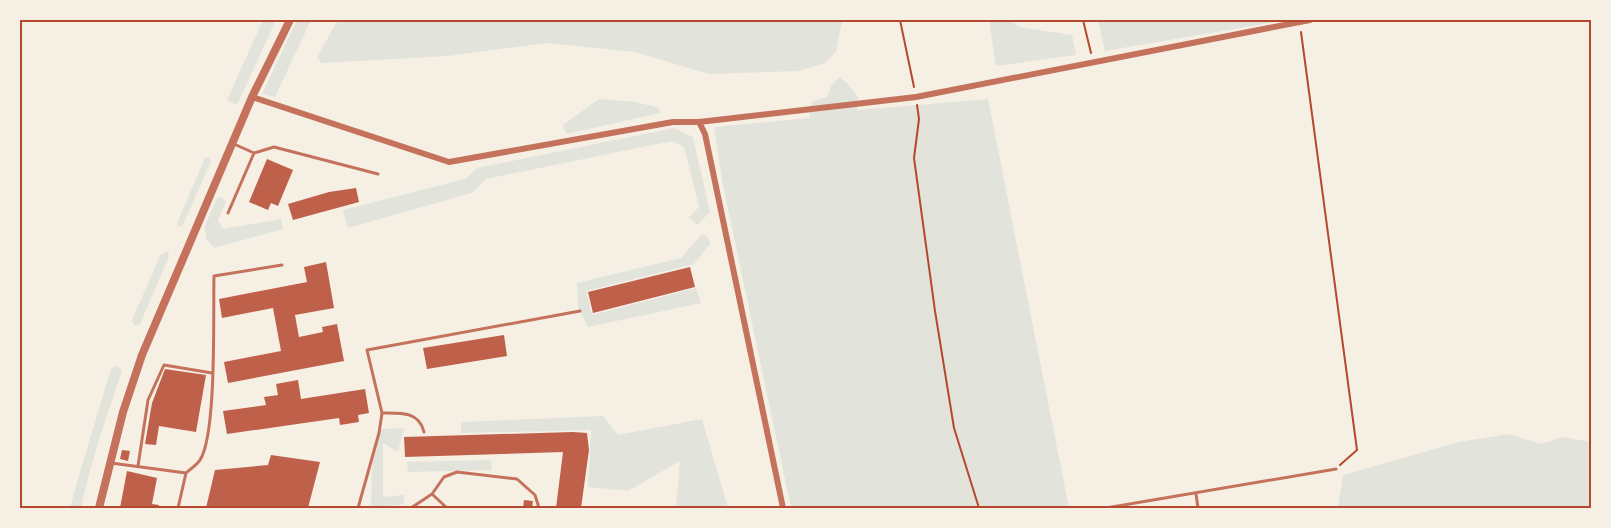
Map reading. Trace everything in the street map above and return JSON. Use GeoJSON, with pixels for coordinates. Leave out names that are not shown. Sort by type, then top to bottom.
{"type":"FeatureCollection","features":[{"type":"Feature","properties":{"kind":"street"},"geometry":{"type":"LineString","coordinates":[[99,508],[123,412],[142,355],[252,97],[290,20]]}},
{"type":"Feature","properties":{"kind":"street"},"geometry":{"type":"LineString","coordinates":[[252,97],[449,162],[673,122],[699,122],[916,97],[1310,20]]}},
{"type":"Feature","properties":{"kind":"street"},"geometry":{"type":"LineString","coordinates":[[699,122],[705,134],[783,508]]}},
{"type":"Feature","properties":{"kind":"lane"},"geometry":{"type":"LineString","coordinates":[[232,143],[254,153],[274,147],[378,174]]}},
{"type":"Feature","properties":{"kind":"lane"},"geometry":{"type":"LineString","coordinates":[[228,213],[254,153]]}},
{"type":"Feature","properties":{"kind":"lane"},"geometry":{"type":"LineString","coordinates":[[178,508],[186,473],[200,460],[208,435],[214,276],[282,265]]}},
{"type":"Feature","properties":{"kind":"lane"},"geometry":{"type":"LineString","coordinates":[[358,508],[379,433],[382,413],[367,350],[580,310]]}},
{"type":"Feature","properties":{"kind":"lane"},"geometry":{"type":"LineString","coordinates":[[138,466],[148,400],[164,365],[212,373]]}},
{"type":"Feature","properties":{"kind":"lane"},"geometry":{"type":"LineString","coordinates":[[382,413],[406,413],[415,417],[422,424],[424,432]]}},
{"type":"Feature","properties":{"kind":"lane"},"geometry":{"type":"LineString","coordinates":[[110,464],[186,473]]}},
{"type":"Feature","properties":{"kind":"lane"},"geometry":{"type":"LineString","coordinates":[[1106,508],[1336,469]]}},
{"type":"Feature","properties":{"kind":"lane"},"geometry":{"type":"LineString","coordinates":[[411,508],[432,494],[444,477],[457,472],[517,479],[535,495],[539,508]]}},
{"type":"Feature","properties":{"kind":"lane"},"geometry":{"type":"LineString","coordinates":[[432,494],[447,508]]}},
{"type":"Feature","properties":{"kind":"lane"},"geometry":{"type":"LineString","coordinates":[[1196,494],[1198,508]]}},
{"type":"Feature","properties":{"kind":"path"},"geometry":{"type":"LineString","coordinates":[[900,20],[919,119],[914,158],[935,311],[954,428],[979,508]]}},
{"type":"Feature","properties":{"kind":"path"},"geometry":{"type":"LineString","coordinates":[[1083,20],[1093,62]]}},
{"type":"Feature","properties":{"kind":"path"},"geometry":{"type":"LineString","coordinates":[[1299,21],[1357,450],[1336,469]]}},
{"type":"Feature","properties":{"kind":"shaded area"},"geometry":{"type":"Polygon","coordinates":[[[263,20],[276,20],[237,105],[227,100],[263,20]]]}},
{"type":"Feature","properties":{"kind":"shaded area"},"geometry":{"type":"Polygon","coordinates":[[[297,20],[311,20],[275,97],[262,94],[297,20]]]}},
{"type":"Feature","properties":{"kind":"shaded area"},"geometry":{"type":"Polygon","coordinates":[[[338,20],[842,20],[836,52],[825,63],[799,71],[709,74],[635,52],[547,43],[448,56],[321,63],[317,57],[338,20]]]}},
{"type":"Feature","properties":{"kind":"shaded area"},"geometry":{"type":"Polygon","coordinates":[[[989,20],[1009,20],[1019,27],[1072,35],[1076,55],[996,66],[989,20]]]}},
{"type":"Feature","properties":{"kind":"shaded area"},"geometry":{"type":"Polygon","coordinates":[[[1098,20],[1286,20],[1105,51],[1098,20]]]}},
{"type":"Feature","properties":{"kind":"shaded area"},"geometry":{"type":"Polygon","coordinates":[[[839,77],[858,97],[857,110],[988,99],[1069,508],[791,508],[722,180],[714,127],[810,118],[809,111],[812,101],[827,97],[831,86],[839,77]]]}},
{"type":"Feature","properties":{"kind":"shaded area"},"geometry":{"type":"Polygon","coordinates":[[[599,99],[636,102],[659,108],[660,113],[566,134],[563,125],[599,99]]]}},
{"type":"Feature","properties":{"kind":"shaded area"},"geometry":{"type":"Polygon","coordinates":[[[674,128],[693,137],[710,212],[697,225],[689,217],[699,207],[684,147],[672,141],[486,179],[472,193],[348,228],[343,210],[465,179],[477,168],[674,128]]]}},
{"type":"Feature","properties":{"kind":"shaded area"},"geometry":{"type":"Polygon","coordinates":[[[209,157],[211,161],[183,225],[179,227],[177,223],[205,158],[209,157]]]}},
{"type":"Feature","properties":{"kind":"shaded area"},"geometry":{"type":"Polygon","coordinates":[[[222,197],[226,202],[218,220],[223,229],[281,219],[283,229],[214,248],[206,239],[205,226],[217,198],[222,197]]]}},
{"type":"Feature","properties":{"kind":"shaded area"},"geometry":{"type":"Polygon","coordinates":[[[702,234],[708,237],[710,244],[694,264],[586,291],[592,315],[696,288],[701,303],[588,327],[578,308],[577,283],[681,258],[702,234]]]}},
{"type":"Feature","properties":{"kind":"shaded area"},"geometry":{"type":"Polygon","coordinates":[[[168,251],[169,257],[140,324],[134,326],[132,320],[161,254],[168,251]]]}},
{"type":"Feature","properties":{"kind":"shaded area"},"geometry":{"type":"Polygon","coordinates":[[[115,366],[120,367],[122,372],[99,439],[81,508],[70,508],[111,369],[115,366]]]}},
{"type":"Feature","properties":{"kind":"shaded area"},"geometry":{"type":"Polygon","coordinates":[[[603,416],[618,435],[702,419],[728,508],[676,508],[680,461],[628,491],[588,487],[591,430],[461,433],[461,422],[603,416]]]}},
{"type":"Feature","properties":{"kind":"shaded area"},"geometry":{"type":"Polygon","coordinates":[[[404,428],[398,452],[383,443],[383,497],[404,495],[404,504],[371,508],[372,466],[381,429],[404,428]]]}},
{"type":"Feature","properties":{"kind":"shaded area"},"geometry":{"type":"Polygon","coordinates":[[[1509,434],[1541,444],[1562,437],[1591,442],[1591,508],[1338,508],[1343,475],[1459,442],[1509,434]]]}},
{"type":"Feature","properties":{"kind":"shaded area"},"geometry":{"type":"Polygon","coordinates":[[[491,460],[492,470],[408,472],[407,462],[491,460]]]}},
{"type":"Feature","properties":{"kind":"building"},"geometry":{"type":"Polygon","coordinates":[[[267,159],[293,170],[278,206],[271,203],[268,210],[249,202],[267,159]]]}},
{"type":"Feature","properties":{"kind":"building"},"geometry":{"type":"Polygon","coordinates":[[[356,188],[359,202],[293,220],[288,204],[329,192],[356,188]]]}},
{"type":"Feature","properties":{"kind":"building"},"geometry":{"type":"Polygon","coordinates":[[[326,262],[334,308],[295,315],[299,337],[323,332],[322,327],[337,324],[344,361],[228,383],[224,362],[281,351],[273,308],[222,318],[219,299],[307,282],[304,267],[326,262]]]}},
{"type":"Feature","properties":{"kind":"building"},"geometry":{"type":"Polygon","coordinates":[[[690,267],[695,287],[593,313],[588,292],[690,267]]]}},
{"type":"Feature","properties":{"kind":"building"},"geometry":{"type":"Polygon","coordinates":[[[504,335],[507,356],[427,369],[423,348],[504,335]]]}},
{"type":"Feature","properties":{"kind":"building"},"geometry":{"type":"Polygon","coordinates":[[[165,369],[206,375],[196,432],[159,426],[156,445],[145,444],[152,403],[165,369]]]}},
{"type":"Feature","properties":{"kind":"building"},"geometry":{"type":"Polygon","coordinates":[[[298,380],[301,399],[365,389],[369,413],[358,415],[359,422],[340,425],[339,418],[227,434],[223,411],[266,405],[264,397],[278,395],[276,384],[298,380]]]}},
{"type":"Feature","properties":{"kind":"building"},"geometry":{"type":"Polygon","coordinates":[[[587,433],[589,450],[581,508],[556,508],[563,452],[405,457],[404,437],[587,433]]]}},
{"type":"Feature","properties":{"kind":"building"},"geometry":{"type":"Polygon","coordinates":[[[122,450],[130,451],[128,461],[120,459],[122,450]]]}},
{"type":"Feature","properties":{"kind":"building"},"geometry":{"type":"Polygon","coordinates":[[[271,455],[320,462],[308,508],[206,508],[215,470],[268,465],[271,455]]]}},
{"type":"Feature","properties":{"kind":"building"},"geometry":{"type":"Polygon","coordinates":[[[127,471],[157,478],[152,504],[159,505],[158,508],[120,508],[127,471]]]}},
{"type":"Feature","properties":{"kind":"building"},"geometry":{"type":"Polygon","coordinates":[[[524,500],[533,501],[532,508],[523,508],[524,500]]]}}]}
